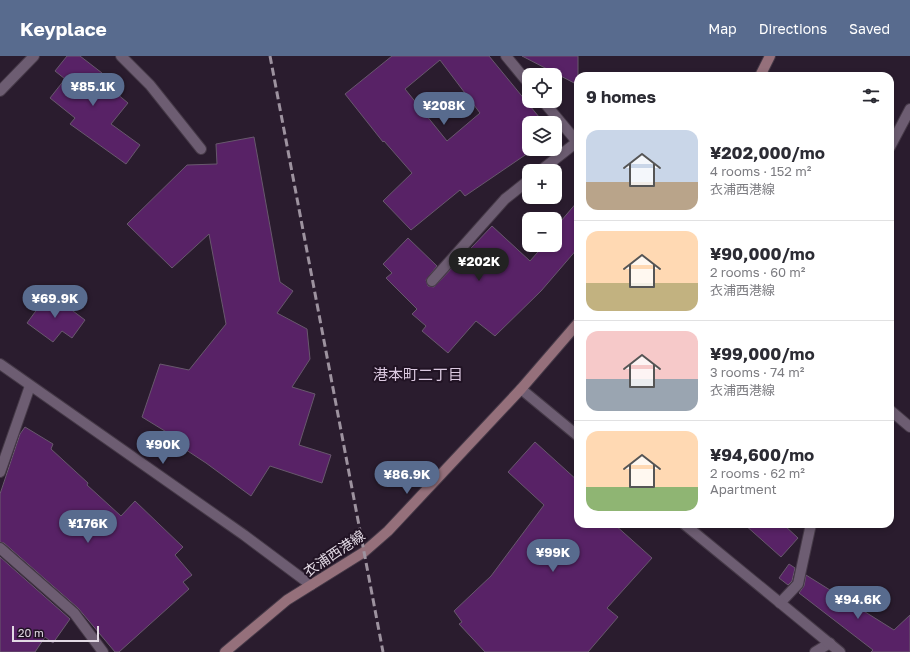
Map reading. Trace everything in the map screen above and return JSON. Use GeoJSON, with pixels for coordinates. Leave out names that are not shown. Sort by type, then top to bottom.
{"type":"FeatureCollection","features":[{"type":"Feature","properties":{"kind":"main road"},"geometry":{"type":"LineString","coordinates":[[762,72],[770,56]]}},
{"type":"Feature","properties":{"kind":"main road","name":"衣浦西港線"},"geometry":{"type":"LineString","coordinates":[[225,652],[287,600],[364,552],[388,531],[521,389],[574,329]]}},
{"type":"Feature","properties":{"kind":"street"},"geometry":{"type":"LineString","coordinates":[[0,91],[34,56]]}},
{"type":"Feature","properties":{"kind":"street"},"geometry":{"type":"LineString","coordinates":[[121,56],[150,85],[201,148]]}},
{"type":"Feature","properties":{"kind":"street"},"geometry":{"type":"LineString","coordinates":[[506,56],[522,75]]}},
{"type":"Feature","properties":{"kind":"street"},"geometry":{"type":"LineString","coordinates":[[549,108],[574,138]]}},
{"type":"Feature","properties":{"kind":"street"},"geometry":{"type":"LineString","coordinates":[[894,139],[910,109]]}},
{"type":"Feature","properties":{"kind":"street"},"geometry":{"type":"LineString","coordinates":[[549,164],[574,144]]}},
{"type":"Feature","properties":{"kind":"street"},"geometry":{"type":"LineString","coordinates":[[432,281],[505,199],[522,186]]}},
{"type":"Feature","properties":{"kind":"street"},"geometry":{"type":"LineString","coordinates":[[0,364],[244,534],[311,585]]}},
{"type":"Feature","properties":{"kind":"street"},"geometry":{"type":"LineString","coordinates":[[0,472],[30,386]]}},
{"type":"Feature","properties":{"kind":"street"},"geometry":{"type":"LineString","coordinates":[[521,389],[574,433]]}},
{"type":"Feature","properties":{"kind":"street"},"geometry":{"type":"LineString","coordinates":[[894,413],[910,427]]}},
{"type":"Feature","properties":{"kind":"street"},"geometry":{"type":"LineString","coordinates":[[689,528],[840,652]]}},
{"type":"Feature","properties":{"kind":"street"},"geometry":{"type":"LineString","coordinates":[[780,603],[798,584],[810,528]]}},
{"type":"Feature","properties":{"kind":"street"},"geometry":{"type":"LineString","coordinates":[[0,548],[74,613],[103,652]]}},
{"type":"Feature","properties":{"kind":"street"},"geometry":{"type":"LineString","coordinates":[[816,652],[830,644]]}},
{"type":"Feature","properties":{"kind":"building"},"geometry":{"type":"Polygon","coordinates":[[[67,56],[80,56],[102,73],[98,78],[128,103],[111,124],[140,145],[126,164],[70,124],[75,118],[50,98],[65,79],[55,71],[67,56]]]}},
{"type":"Feature","properties":{"kind":"building"},"geometry":{"type":"Polygon","coordinates":[[[392,56],[489,56],[522,96],[522,108],[532,108],[538,116],[522,116],[522,156],[524,156],[465,196],[460,190],[411,230],[383,201],[412,173],[384,141],[383,142],[345,94],[392,56]],[[440,60],[405,89],[447,141],[480,113],[440,60]]]}},
{"type":"Feature","properties":{"kind":"building"},"geometry":{"type":"Polygon","coordinates":[[[522,56],[578,56],[578,72],[574,72],[574,83],[562,77],[562,68],[545,68],[522,56]]]}},
{"type":"Feature","properties":{"kind":"building"},"geometry":{"type":"Polygon","coordinates":[[[254,137],[280,282],[293,291],[277,313],[307,329],[310,359],[292,387],[315,394],[299,445],[331,455],[322,483],[270,466],[251,496],[206,463],[171,440],[173,436],[142,417],[160,364],[189,370],[226,324],[209,234],[172,268],[127,224],[187,165],[217,164],[216,144],[254,137]]]}},
{"type":"Feature","properties":{"kind":"building"},"geometry":{"type":"Polygon","coordinates":[[[574,206],[574,253],[541,291],[495,336],[476,321],[448,353],[422,331],[426,326],[412,314],[417,309],[386,278],[392,273],[383,264],[408,238],[437,266],[426,280],[428,286],[434,287],[492,226],[530,261],[538,252],[562,252],[562,220],[574,206]]]}},
{"type":"Feature","properties":{"kind":"building"},"geometry":{"type":"Polygon","coordinates":[[[49,293],[85,320],[72,338],[62,331],[53,342],[27,323],[49,293]]]}},
{"type":"Feature","properties":{"kind":"building"},"geometry":{"type":"Polygon","coordinates":[[[25,427],[53,444],[51,449],[121,516],[135,501],[183,547],[175,555],[192,575],[183,582],[189,589],[119,652],[115,652],[78,608],[4,543],[0,542],[0,494],[20,434],[25,427]]]}},
{"type":"Feature","properties":{"kind":"building"},"geometry":{"type":"Polygon","coordinates":[[[535,442],[574,477],[574,528],[618,528],[652,558],[607,608],[618,617],[588,652],[485,652],[459,624],[462,622],[454,611],[491,576],[544,505],[508,472],[535,442]]]}},
{"type":"Feature","properties":{"kind":"building"},"geometry":{"type":"Polygon","coordinates":[[[748,528],[787,528],[798,538],[781,557],[748,528]]]}},
{"type":"Feature","properties":{"kind":"building"},"geometry":{"type":"Polygon","coordinates":[[[0,557],[70,619],[53,643],[45,637],[35,652],[0,652],[0,557]]]}},
{"type":"Feature","properties":{"kind":"building"},"geometry":{"type":"Polygon","coordinates":[[[789,564],[795,568],[792,581],[788,585],[779,578],[789,564]]]}},
{"type":"Feature","properties":{"kind":"building"},"geometry":{"type":"Polygon","coordinates":[[[806,575],[894,630],[910,615],[910,652],[871,652],[873,650],[799,593],[804,586],[806,575]]]}},
{"type":"Feature","properties":{"kind":"railway"},"geometry":{"type":"LineString","coordinates":[[270,56],[383,652]]}},
{"type":"Feature","properties":{"kind":"district","name":"港本町二丁目"},"geometry":{"type":"Point","coordinates":[418,374]}}]}
